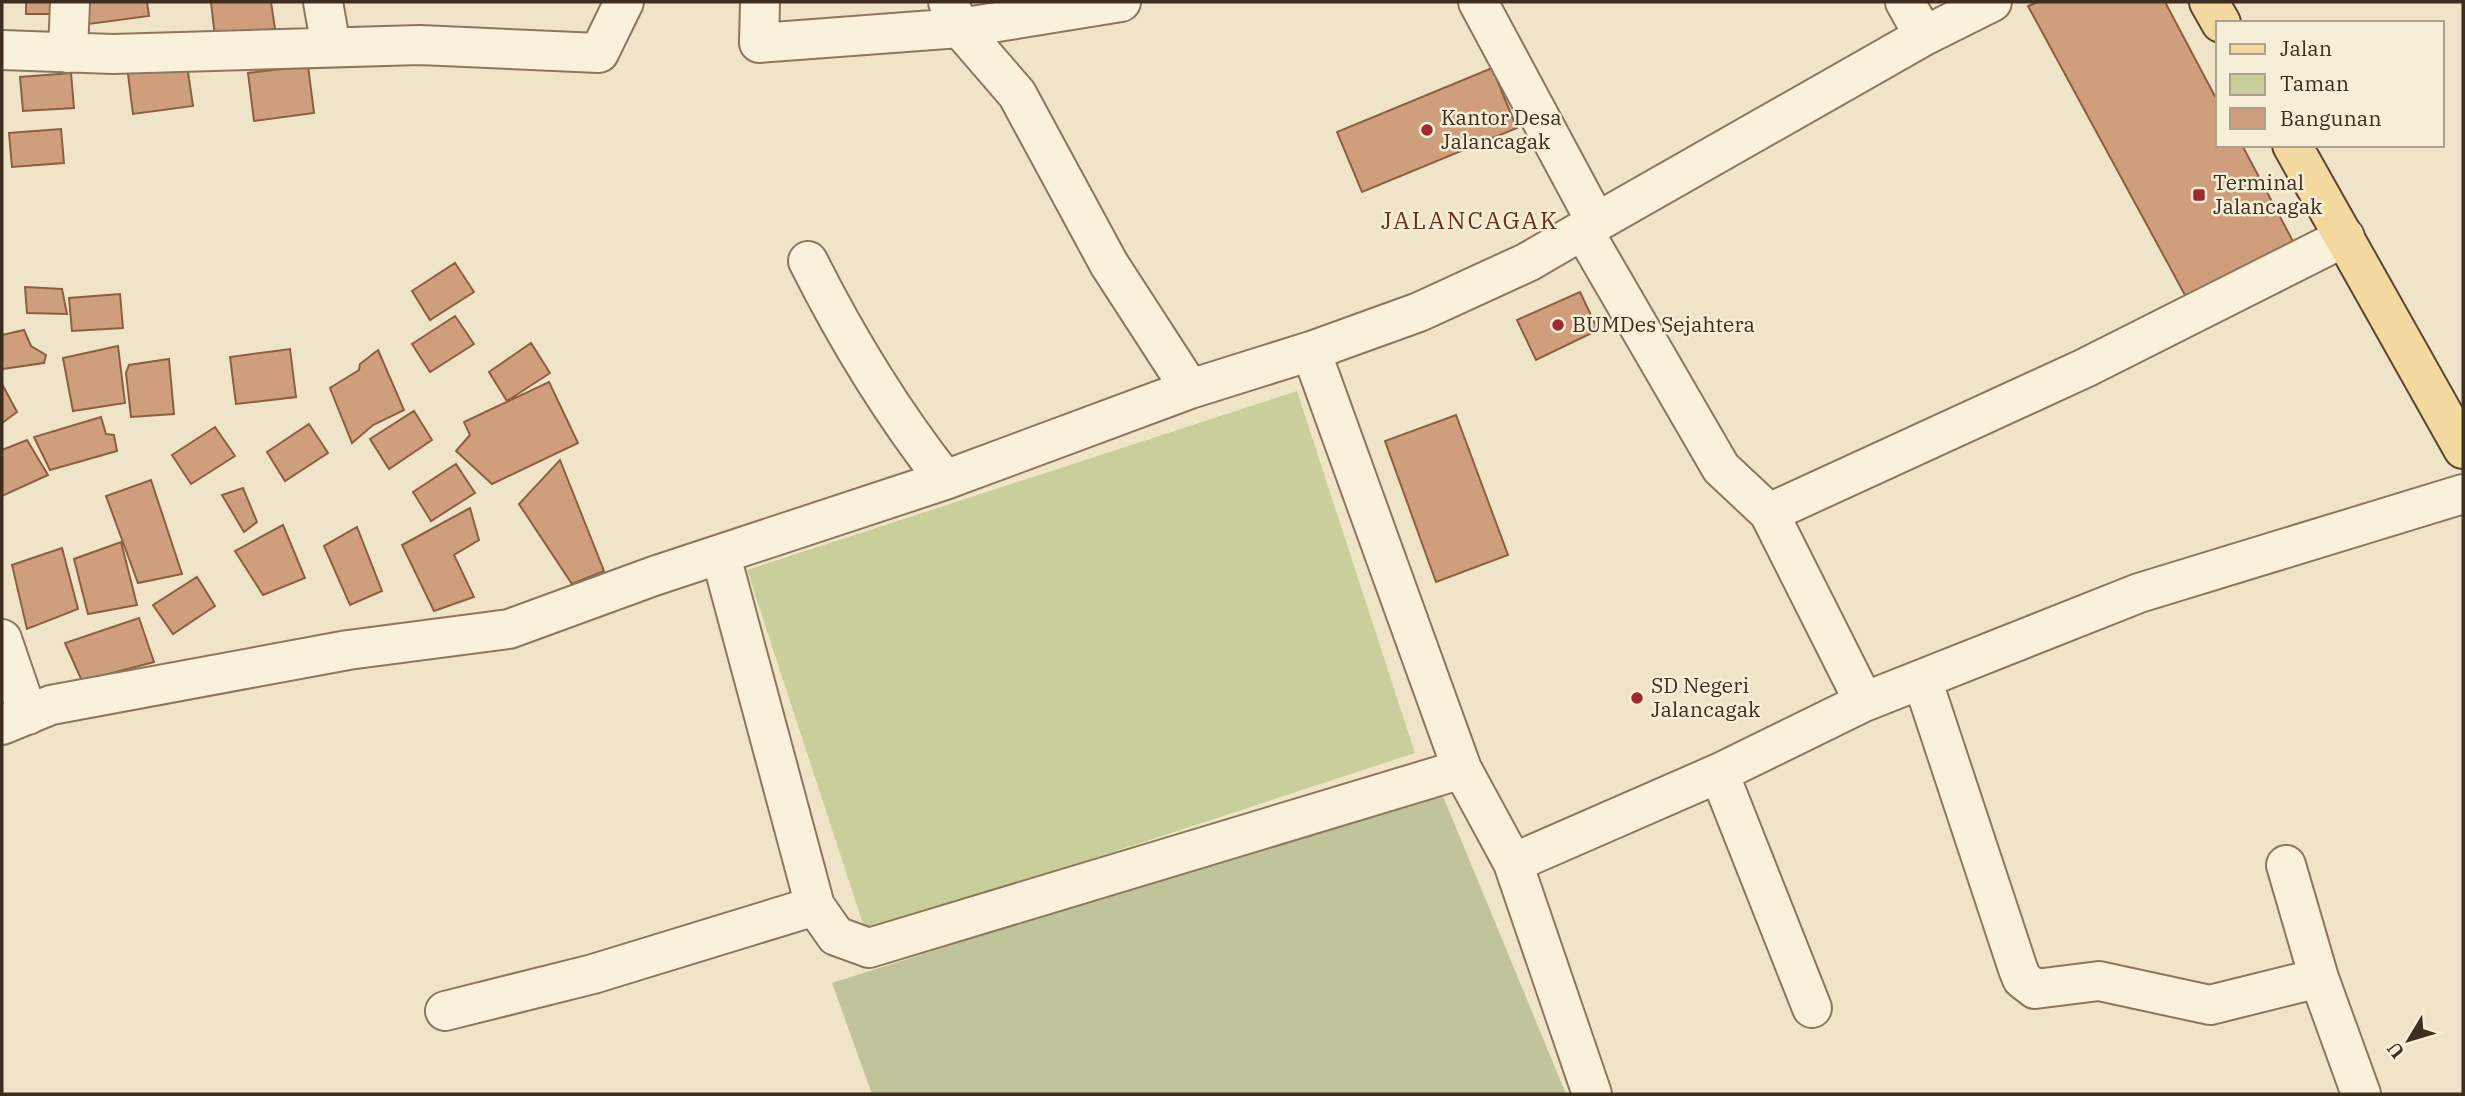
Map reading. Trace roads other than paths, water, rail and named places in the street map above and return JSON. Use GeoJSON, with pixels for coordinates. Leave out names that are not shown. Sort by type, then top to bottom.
{"type":"FeatureCollection","features":[{"type":"Feature","properties":{"kind":"main road"},"geometry":{"type":"LineString","coordinates":[[2209,2],[2220,21]]}},
{"type":"Feature","properties":{"kind":"main road"},"geometry":{"type":"LineString","coordinates":[[2293,147],[2463,449]]}},
{"type":"Feature","properties":{"kind":"street"},"geometry":{"type":"LineString","coordinates":[[68,53],[70,2]]}},
{"type":"Feature","properties":{"kind":"street"},"geometry":{"type":"LineString","coordinates":[[323,2],[331,47]]}},
{"type":"Feature","properties":{"kind":"street"},"geometry":{"type":"LineString","coordinates":[[2,50],[68,53],[474,46],[599,53],[624,2]]}},
{"type":"Feature","properties":{"kind":"street"},"geometry":{"type":"LineString","coordinates":[[761,2],[759,43],[954,15],[1121,2]]}},
{"type":"Feature","properties":{"kind":"street"},"geometry":{"type":"LineString","coordinates":[[1478,2],[1589,226],[1721,468],[1769,513],[1864,702]]}},
{"type":"Feature","properties":{"kind":"street"},"geometry":{"type":"LineString","coordinates":[[1905,2],[1924,36]]}},
{"type":"Feature","properties":{"kind":"street"},"geometry":{"type":"LineString","coordinates":[[2,639],[15,720],[51,705],[348,650],[509,629],[654,576],[945,480],[1190,389],[1311,351],[1431,306],[1528,262],[1924,36],[1992,2]]}},
{"type":"Feature","properties":{"kind":"street"},"geometry":{"type":"LineString","coordinates":[[954,15],[1017,93],[1109,264],[1190,389]]}},
{"type":"Feature","properties":{"kind":"street"},"geometry":{"type":"LineString","coordinates":[[1769,513],[2085,368],[2345,237]]}},
{"type":"Feature","properties":{"kind":"street"},"geometry":{"type":"LineString","coordinates":[[808,261],[864,367],[899,421],[945,480]]}},
{"type":"Feature","properties":{"kind":"street"},"geometry":{"type":"LineString","coordinates":[[1311,351],[1462,769],[1513,863],[1592,1094]]}},
{"type":"Feature","properties":{"kind":"street"},"geometry":{"type":"LineString","coordinates":[[1513,863],[1719,773],[1864,702],[2139,593],[2463,494]]}},
{"type":"Feature","properties":{"kind":"street"},"geometry":{"type":"LineString","coordinates":[[721,556],[815,906],[836,936],[869,948],[1462,769]]}},
{"type":"Feature","properties":{"kind":"street"},"geometry":{"type":"LineString","coordinates":[[1922,679],[2018,969],[2028,985],[2044,990],[2099,981],[2210,1005],[2319,978]]}},
{"type":"Feature","properties":{"kind":"street"},"geometry":{"type":"LineString","coordinates":[[1719,773],[1812,1008]]}},
{"type":"Feature","properties":{"kind":"street"},"geometry":{"type":"LineString","coordinates":[[2286,865],[2319,978],[2361,1094]]}},
{"type":"Feature","properties":{"kind":"street"},"geometry":{"type":"LineString","coordinates":[[445,1011],[593,974],[815,906]]}},
{"type":"Feature","properties":{"kind":"place","name":"Kantor Desa Jalancagak"},"geometry":{"type":"Point","coordinates":[1427,130]}},
{"type":"Feature","properties":{"kind":"place","name":"Terminal Jalancagak"},"geometry":{"type":"Point","coordinates":[2199,195]}},
{"type":"Feature","properties":{"kind":"place","name":"BUMDes Sejahtera"},"geometry":{"type":"Point","coordinates":[1558,325]}},
{"type":"Feature","properties":{"kind":"place","name":"SD Negeri Jalancagak"},"geometry":{"type":"Point","coordinates":[1637,698]}},
{"type":"Feature","properties":{"kind":"district","name":"JALANCAGAK"},"geometry":{"type":"Point","coordinates":[1470,221]}}]}
